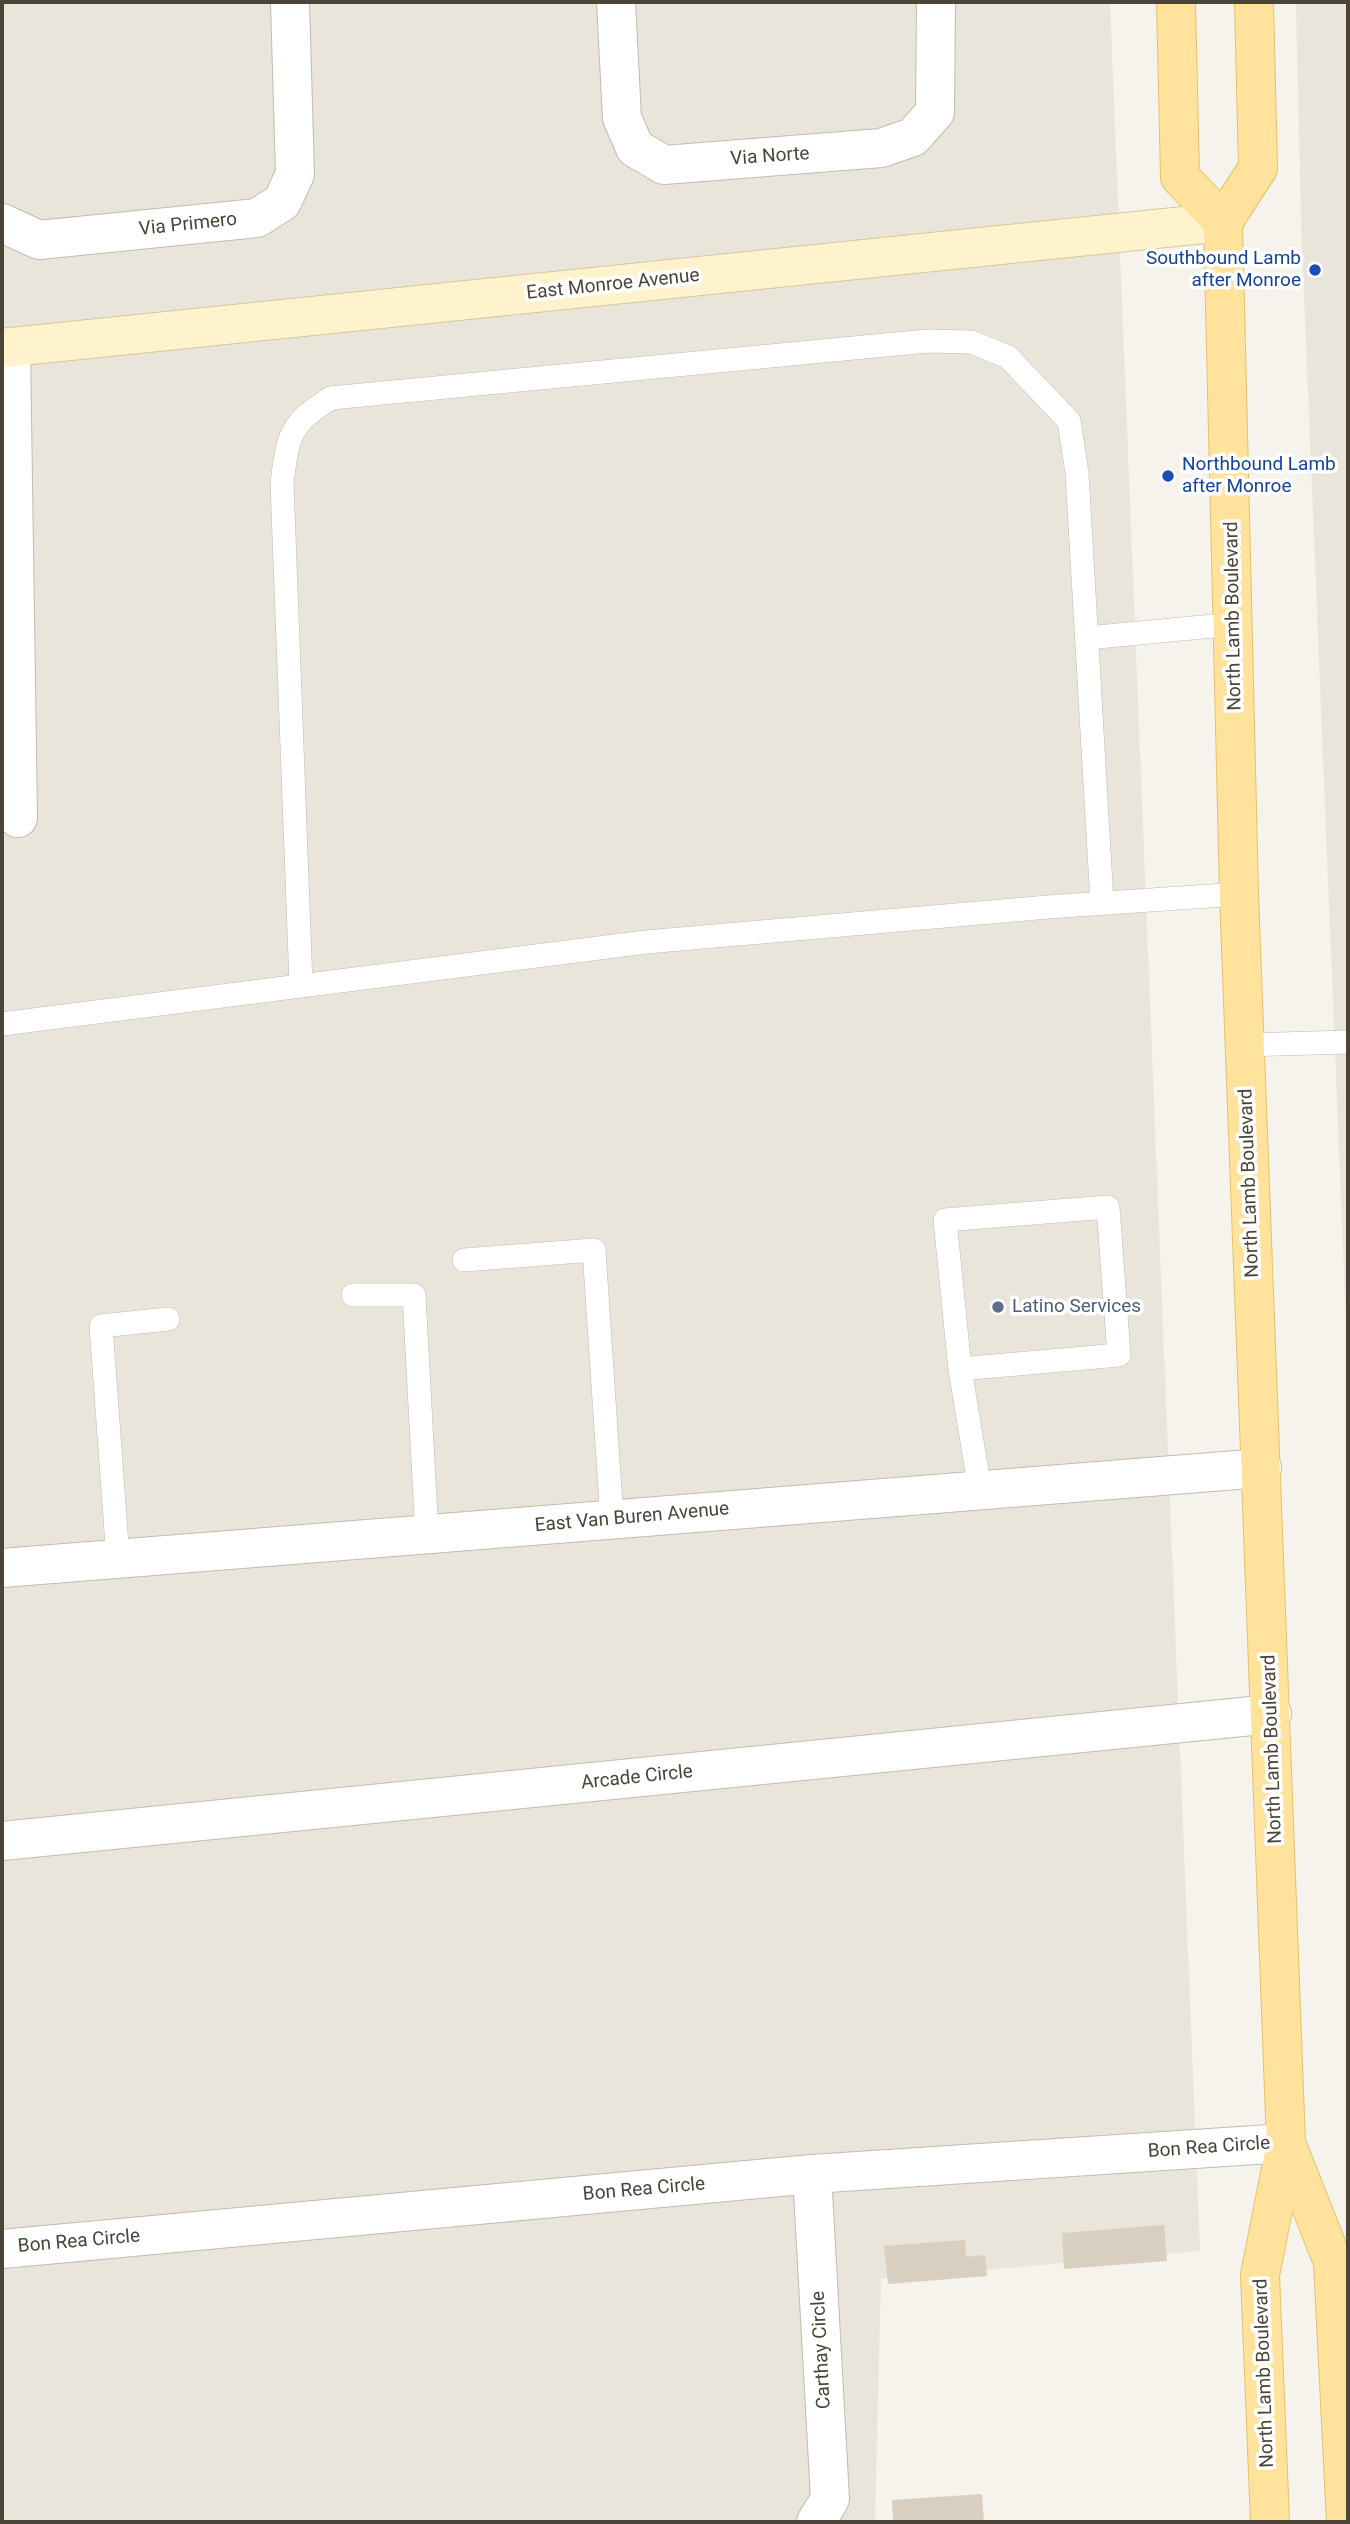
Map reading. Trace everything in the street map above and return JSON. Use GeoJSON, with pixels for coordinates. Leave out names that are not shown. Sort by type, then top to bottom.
{"type":"FeatureCollection","features":[{"type":"Feature","properties":{"kind":"main road"},"geometry":{"type":"LineString","coordinates":[[1175,2],[1180,177],[1223,222],[1258,168],[1254,2]]}},
{"type":"Feature","properties":{"kind":"main road","name":"North Lamb Boulevard"},"geometry":{"type":"LineString","coordinates":[[1223,222],[1239,894],[1272,1714],[1286,2143],[1261,2275],[1270,2522]]}},
{"type":"Feature","properties":{"kind":"main road","name":"North Lamb Boulevard"},"geometry":{"type":"LineString","coordinates":[[1286,2143],[1333,2262],[1344,2394],[1346,2522]]}},
{"type":"Feature","properties":{"kind":"street","name":"Via Primero"},"geometry":{"type":"LineString","coordinates":[[8,226],[39,240],[257,218],[282,202],[295,174],[290,2]]}},
{"type":"Feature","properties":{"kind":"street","name":"Via Norte"},"geometry":{"type":"LineString","coordinates":[[616,2],[622,118],[635,148],[664,165],[881,148],[912,137],[935,112],[936,2]]}},
{"type":"Feature","properties":{"kind":"street","name":"East Monroe Avenue"},"geometry":{"type":"LineString","coordinates":[[7,347],[1223,222]]}},
{"type":"Feature","properties":{"kind":"street"},"geometry":{"type":"LineString","coordinates":[[7,347],[19,818]]}},
{"type":"Feature","properties":{"kind":"street","name":"East Van Buren Avenue"},"geometry":{"type":"LineString","coordinates":[[2,1568],[1262,1468]]}},
{"type":"Feature","properties":{"kind":"street","name":"Arcade Circle"},"geometry":{"type":"LineString","coordinates":[[2,1841],[1272,1714]]}},
{"type":"Feature","properties":{"kind":"street","name":"Bon Rea Circle"},"geometry":{"type":"LineString","coordinates":[[2,2249],[812,2174],[1286,2143]]}},
{"type":"Feature","properties":{"kind":"street","name":"Carthay Circle"},"geometry":{"type":"LineString","coordinates":[[812,2174],[830,2499],[816,2522]]}},
{"type":"Feature","properties":{"kind":"lane"},"geometry":{"type":"LineString","coordinates":[[302,984],[282,483],[287,444],[304,414],[331,397],[927,341],[971,342],[1008,357],[1069,421],[1077,473],[1102,903]]}},
{"type":"Feature","properties":{"kind":"lane"},"geometry":{"type":"LineString","coordinates":[[1087,638],[1234,624]]}},
{"type":"Feature","properties":{"kind":"lane"},"geometry":{"type":"LineString","coordinates":[[2,1024],[646,942],[1048,907],[1239,894]]}},
{"type":"Feature","properties":{"kind":"lane"},"geometry":{"type":"LineString","coordinates":[[1245,1045],[1348,1042]]}},
{"type":"Feature","properties":{"kind":"lane"},"geometry":{"type":"LineString","coordinates":[[960,1369],[1119,1355],[1108,1207],[945,1220],[960,1369],[980,1490]]}},
{"type":"Feature","properties":{"kind":"lane"},"geometry":{"type":"LineString","coordinates":[[464,1260],[594,1250],[612,1520]]}},
{"type":"Feature","properties":{"kind":"lane"},"geometry":{"type":"LineString","coordinates":[[353,1296],[414,1295],[427,1535]]}},
{"type":"Feature","properties":{"kind":"lane"},"geometry":{"type":"LineString","coordinates":[[118,1559],[101,1326],[168,1319]]}},
{"type":"Feature","properties":{"kind":"shaded area"},"geometry":{"type":"Polygon","coordinates":[[[2,2],[1110,2],[1200,2251],[881,2279],[875,2522],[2,2522],[2,2]]]}},
{"type":"Feature","properties":{"kind":"shaded area"},"geometry":{"type":"Polygon","coordinates":[[[1296,2],[1348,2],[1348,1369],[1301,221],[1296,2]]]}},
{"type":"Feature","properties":{"kind":"building"},"geometry":{"type":"Polygon","coordinates":[[[1164,2225],[1167,2261],[1064,2269],[1062,2233],[1164,2225]]]}},
{"type":"Feature","properties":{"kind":"building"},"geometry":{"type":"Polygon","coordinates":[[[965,2240],[966,2257],[985,2255],[987,2276],[888,2284],[884,2246],[965,2240]]]}},
{"type":"Feature","properties":{"kind":"building"},"geometry":{"type":"Polygon","coordinates":[[[982,2494],[984,2522],[893,2522],[892,2500],[982,2494]]]}},
{"type":"Feature","properties":{"kind":"place","name":"Southbound Lamb after Monroe"},"geometry":{"type":"Point","coordinates":[1315,270]}},
{"type":"Feature","properties":{"kind":"place","name":"Northbound Lamb after Monroe"},"geometry":{"type":"Point","coordinates":[1168,476]}},
{"type":"Feature","properties":{"kind":"place","name":"Latino Services"},"geometry":{"type":"Point","coordinates":[998,1307]}}]}
